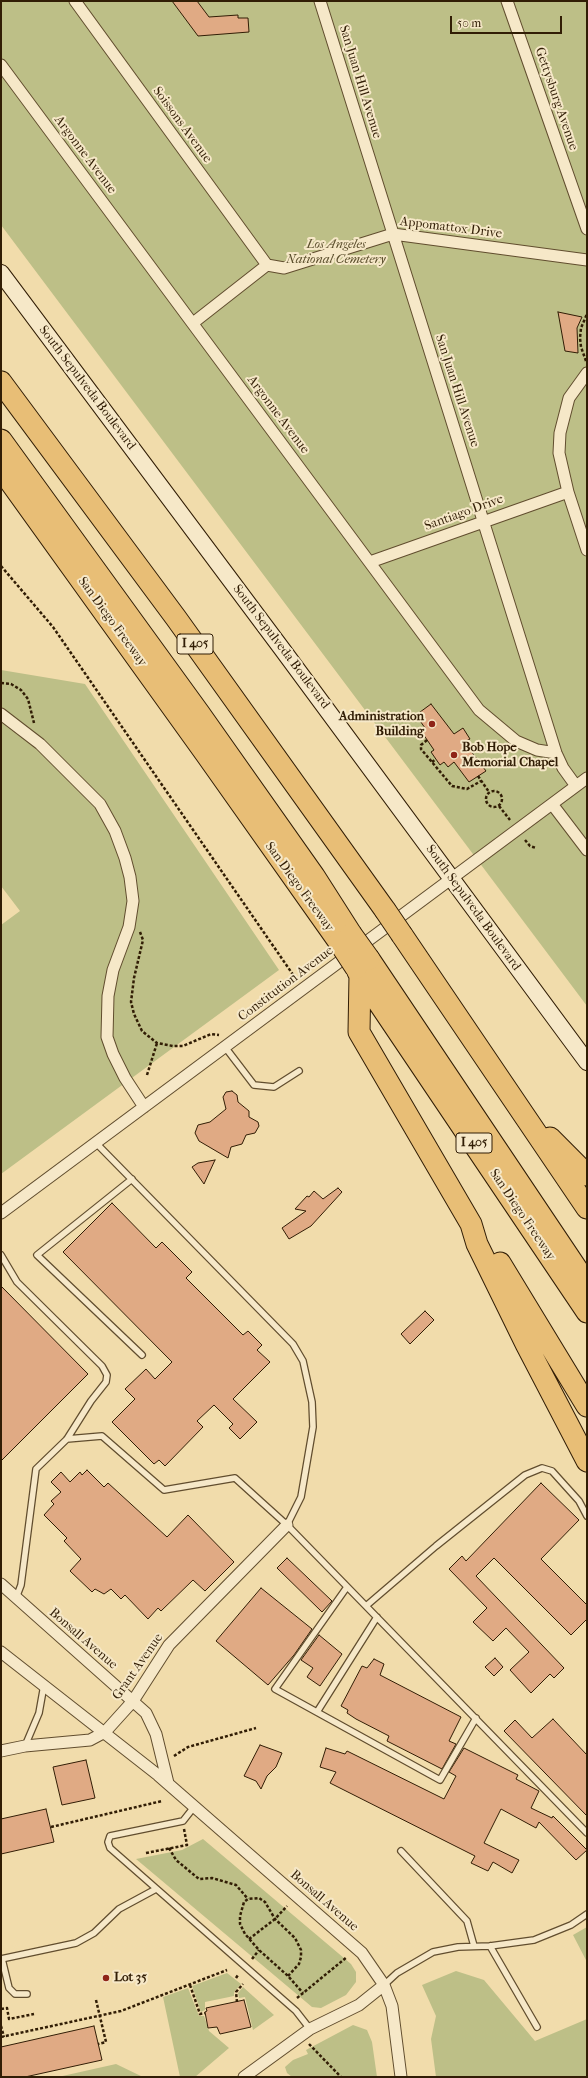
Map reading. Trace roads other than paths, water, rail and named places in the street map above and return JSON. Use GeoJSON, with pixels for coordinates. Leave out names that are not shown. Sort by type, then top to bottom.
{"type":"FeatureCollection","features":[{"type":"Feature","properties":{"kind":"highway","name":"I 405"},"geometry":{"type":"LineString","coordinates":[[1,382],[176,618],[385,910],[587,1208]]}},
{"type":"Feature","properties":{"kind":"highway"},"geometry":{"type":"LineString","coordinates":[[1,440],[199,713],[314,876],[345,938]]}},
{"type":"Feature","properties":{"kind":"highway","name":"San Diego Freeway"},"geometry":{"type":"LineString","coordinates":[[1,469],[202,748],[345,938],[362,967],[587,1312]]}},
{"type":"Feature","properties":{"kind":"highway"},"geometry":{"type":"LineString","coordinates":[[362,967],[359,1032],[470,1224],[522,1337],[587,1461]]}},
{"type":"Feature","properties":{"kind":"highway"},"geometry":{"type":"LineString","coordinates":[[362,967],[587,1284]]}},
{"type":"Feature","properties":{"kind":"highway"},"geometry":{"type":"LineString","coordinates":[[511,1097],[587,1175]]}},
{"type":"Feature","properties":{"kind":"highway"},"geometry":{"type":"LineString","coordinates":[[470,1224],[485,1240],[587,1406]]}},
{"type":"Feature","properties":{"kind":"main road","name":"South Sepulveda Boulevard"},"geometry":{"type":"LineString","coordinates":[[1,273],[587,1062]]}},
{"type":"Feature","properties":{"kind":"street","name":"Soissons Avenue"},"geometry":{"type":"LineString","coordinates":[[75,1],[266,265]]}},
{"type":"Feature","properties":{"kind":"street","name":"San Juan Hill Avenue"},"geometry":{"type":"LineString","coordinates":[[320,1],[556,753],[563,768],[576,786]]}},
{"type":"Feature","properties":{"kind":"street","name":"Gettysburg Avenue"},"geometry":{"type":"LineString","coordinates":[[507,1],[587,229]]}},
{"type":"Feature","properties":{"kind":"street","name":"Argonne Avenue"},"geometry":{"type":"LineString","coordinates":[[1,65],[479,710],[516,741],[537,750],[556,753]]}},
{"type":"Feature","properties":{"kind":"street","name":"Appomattox Drive"},"geometry":{"type":"LineString","coordinates":[[266,265],[284,268],[393,234],[587,260]]}},
{"type":"Feature","properties":{"kind":"street"},"geometry":{"type":"LineString","coordinates":[[193,323],[266,265]]}},
{"type":"Feature","properties":{"kind":"street"},"geometry":{"type":"LineString","coordinates":[[587,373],[569,398],[560,433],[559,453],[568,492],[587,550]]}},
{"type":"Feature","properties":{"kind":"street","name":"Santiago Drive"},"geometry":{"type":"LineString","coordinates":[[370,562],[568,492]]}},
{"type":"Feature","properties":{"kind":"street"},"geometry":{"type":"LineString","coordinates":[[1,714],[40,744],[100,804],[115,831],[125,858],[130,877],[133,901],[129,927],[113,970],[108,996],[107,1037],[113,1054],[125,1078],[144,1107]]}},
{"type":"Feature","properties":{"kind":"street","name":"Constitution Avenue"},"geometry":{"type":"LineString","coordinates":[[1,1213],[587,778]]}},
{"type":"Feature","properties":{"kind":"street"},"geometry":{"type":"LineString","coordinates":[[552,804],[587,850]]}},
{"type":"Feature","properties":{"kind":"street","name":"Grant Avenue"},"geometry":{"type":"LineString","coordinates":[[1,1751],[25,1746],[90,1740],[104,1732],[133,1701],[169,1645],[287,1525]]}},
{"type":"Feature","properties":{"kind":"street","name":"Bonsall Avenue"},"geometry":{"type":"LineString","coordinates":[[1,1584],[146,1713],[156,1734],[168,1783]]}},
{"type":"Feature","properties":{"kind":"street","name":"Bonsall Avenue"},"geometry":{"type":"LineString","coordinates":[[1,1652],[44,1684],[168,1783],[362,1953],[384,1985],[392,2006],[402,2077]]}},
{"type":"Feature","properties":{"kind":"street"},"geometry":{"type":"LineString","coordinates":[[244,2077],[310,2029],[359,2005],[384,1985]]}},
{"type":"Feature","properties":{"kind":"lane"},"geometry":{"type":"LineString","coordinates":[[225,1047],[254,1085],[274,1087],[299,1071]]}},
{"type":"Feature","properties":{"kind":"lane"},"geometry":{"type":"LineString","coordinates":[[96,1143],[294,1344],[303,1361],[312,1402],[313,1427],[301,1497],[287,1525]]}},
{"type":"Feature","properties":{"kind":"lane"},"geometry":{"type":"LineString","coordinates":[[132,1179],[37,1255],[142,1355]]}},
{"type":"Feature","properties":{"kind":"lane"},"geometry":{"type":"LineString","coordinates":[[1,1255],[17,1282],[102,1366],[107,1375],[106,1382],[91,1401],[67,1439],[36,1469],[21,1584],[16,1598]]}},
{"type":"Feature","properties":{"kind":"lane"},"geometry":{"type":"LineString","coordinates":[[67,1439],[102,1436],[164,1490],[235,1478],[287,1525],[587,1833]]}},
{"type":"Feature","properties":{"kind":"lane"},"geometry":{"type":"LineString","coordinates":[[366,1606],[436,1546],[524,1475],[542,1468],[552,1471],[579,1502],[587,1516]]}},
{"type":"Feature","properties":{"kind":"lane"},"geometry":{"type":"LineString","coordinates":[[347,1586],[276,1689],[440,1780],[476,1718]]}},
{"type":"Feature","properties":{"kind":"lane"},"geometry":{"type":"LineString","coordinates":[[317,1712],[377,1617]]}},
{"type":"Feature","properties":{"kind":"lane"},"geometry":{"type":"LineString","coordinates":[[25,1746],[39,1713],[44,1684]]}},
{"type":"Feature","properties":{"kind":"lane"},"geometry":{"type":"LineString","coordinates":[[194,1807],[183,1821],[110,1836],[108,1842],[110,1848],[296,2011],[310,2029]]}},
{"type":"Feature","properties":{"kind":"lane"},"geometry":{"type":"LineString","coordinates":[[401,1851],[467,1921],[474,1946]]}},
{"type":"Feature","properties":{"kind":"lane"},"geometry":{"type":"LineString","coordinates":[[27,1994],[15,1994],[10,1988],[2,1959],[76,1943],[94,1933],[119,1909],[156,1889]]}},
{"type":"Feature","properties":{"kind":"lane"},"geometry":{"type":"LineString","coordinates":[[384,1985],[397,1973],[433,1952],[458,1946],[490,1946],[534,1940],[571,1925],[587,1914]]}},
{"type":"Feature","properties":{"kind":"lane"},"geometry":{"type":"LineString","coordinates":[[490,1946],[537,2027]]}},
{"type":"Feature","properties":{"kind":"place","name":"Administration Building"},"geometry":{"type":"Point","coordinates":[432,724]}},
{"type":"Feature","properties":{"kind":"place","name":"Bob Hope Memorial Chapel"},"geometry":{"type":"Point","coordinates":[454,755]}},
{"type":"Feature","properties":{"kind":"place","name":"Lot 35"},"geometry":{"type":"Point","coordinates":[106,1978]}},
{"type":"Feature","properties":{"kind":"park label","name":"Los Angeles National Cemetery"},"geometry":{"type":"Point","coordinates":[336,252]}}]}
